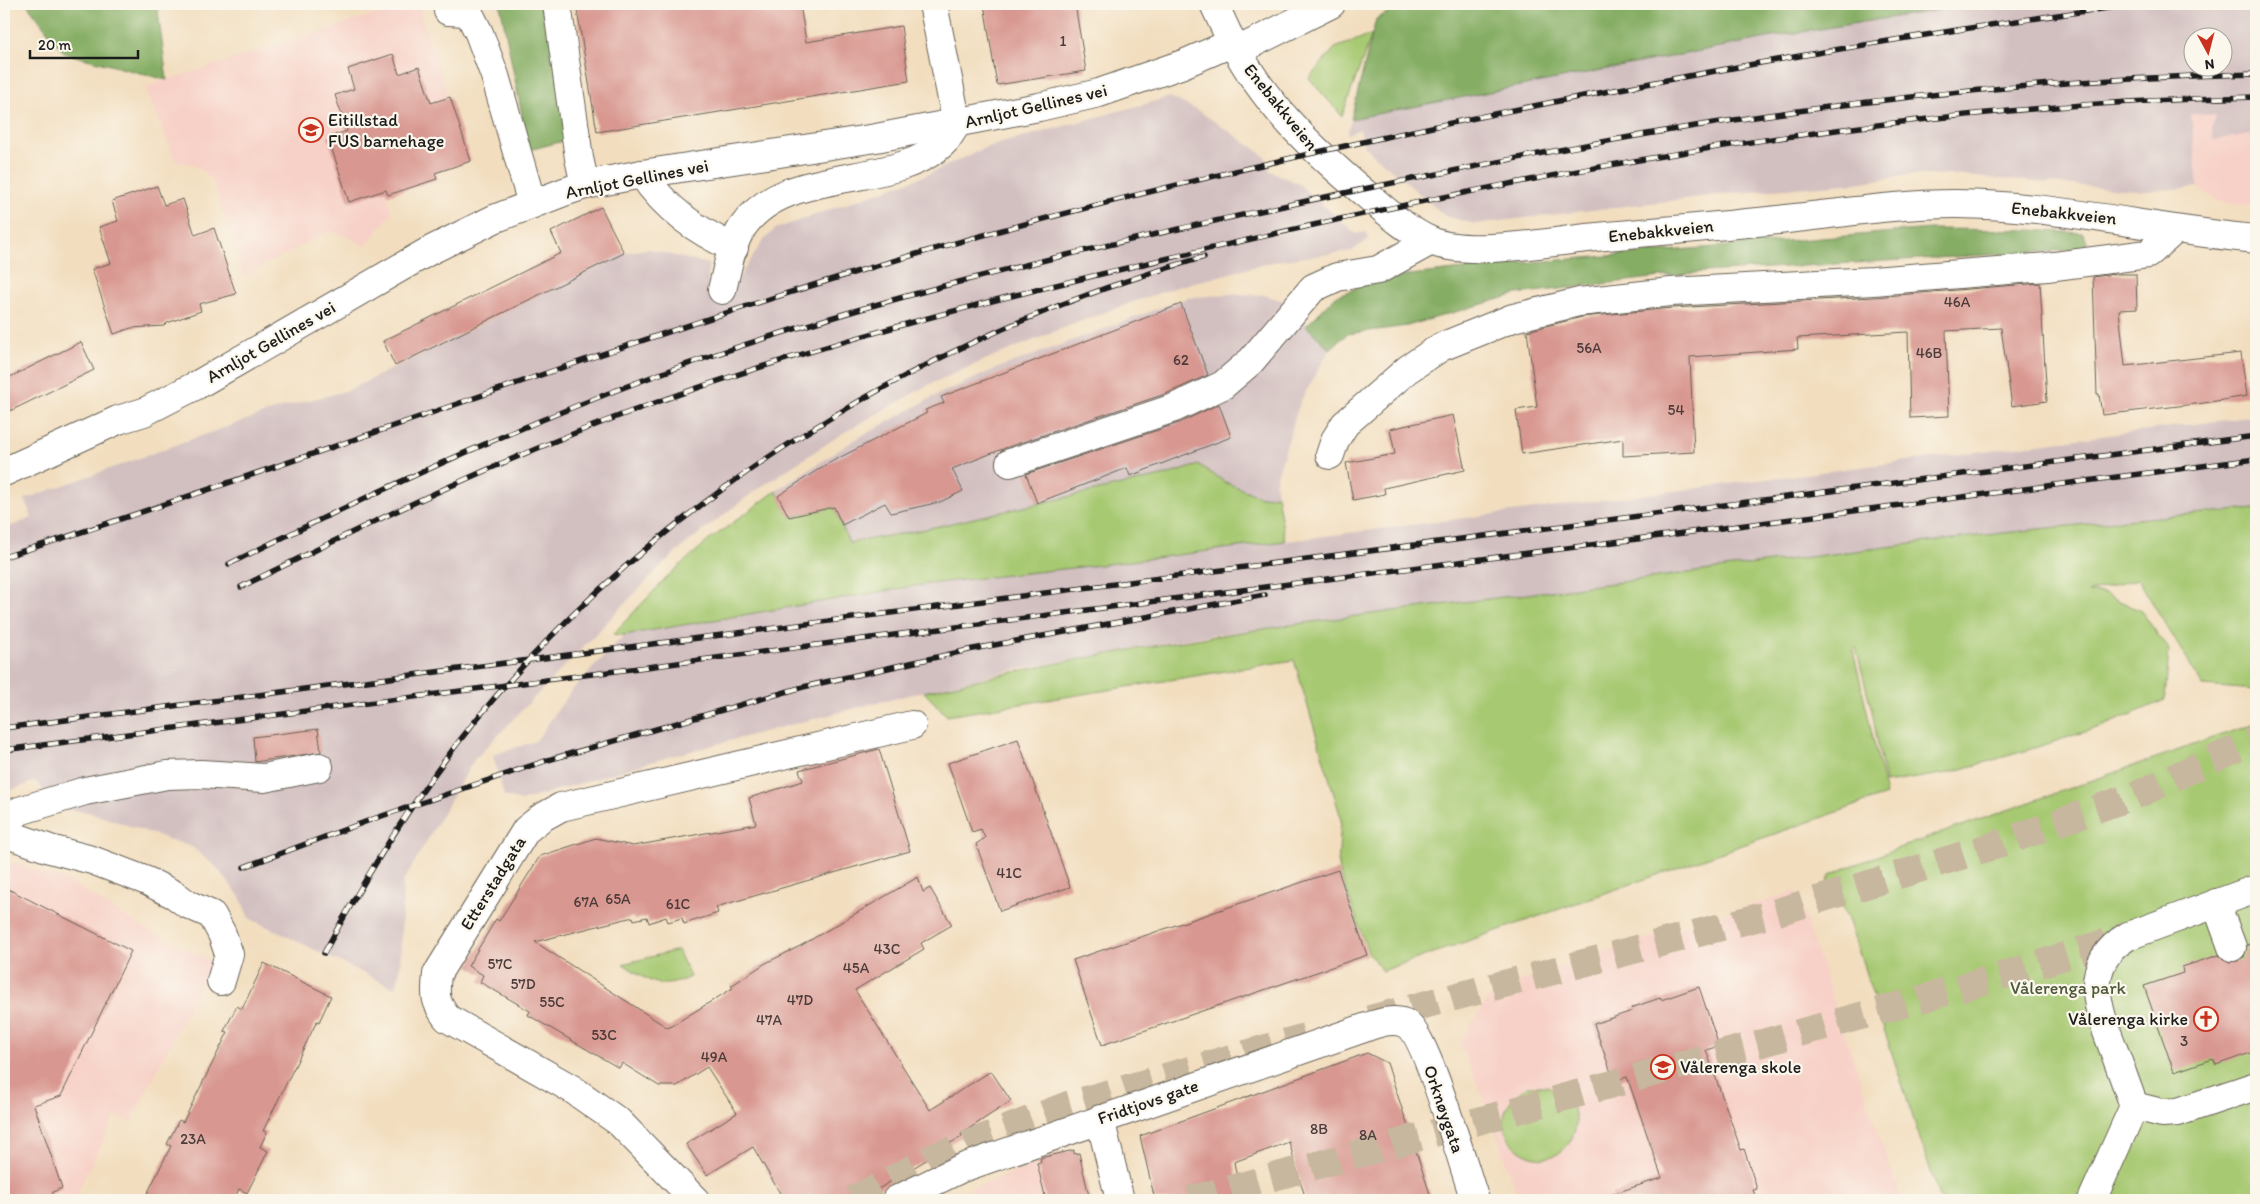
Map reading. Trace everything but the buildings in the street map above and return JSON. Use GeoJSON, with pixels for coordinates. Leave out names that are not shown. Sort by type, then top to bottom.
{"type":"FeatureCollection","features":[{"type":"Feature","properties":{"kind":"street"},"geometry":{"type":"LineString","coordinates":[[558,4],[579,158],[585,185]]}},
{"type":"Feature","properties":{"kind":"street"},"geometry":{"type":"LineString","coordinates":[[722,290],[741,230],[757,210],[772,200],[795,190],[906,164],[928,154],[946,140],[957,124],[933,4]]}},
{"type":"Feature","properties":{"kind":"street","name":"Enebakkveien"},"geometry":{"type":"LineString","coordinates":[[1214,4],[1234,45],[1264,92],[1296,131],[1328,164],[1393,216],[1431,241],[1454,247],[1493,247],[1806,217],[1885,207],[1936,204],[2047,209],[2144,223],[2175,230],[2256,239]]}},
{"type":"Feature","properties":{"kind":"street","name":"Arnljot Gellines vei"},"geometry":{"type":"LineString","coordinates":[[4,472],[118,420],[158,405],[429,251],[532,204],[585,185],[642,174],[957,124],[1098,94],[1234,45],[1331,4]]}},
{"type":"Feature","properties":{"kind":"street"},"geometry":{"type":"LineString","coordinates":[[448,11],[466,12],[471,17],[479,33],[496,76],[532,204]]}},
{"type":"Feature","properties":{"kind":"street"},"geometry":{"type":"LineString","coordinates":[[642,174],[652,189],[678,216],[704,234],[734,248]]}},
{"type":"Feature","properties":{"kind":"street"},"geometry":{"type":"LineString","coordinates":[[1330,455],[1335,440],[1345,424],[1408,368],[1440,346],[1513,318],[1579,302],[1671,292],[1873,281],[2047,267],[2148,254],[2175,230]]}},
{"type":"Feature","properties":{"kind":"street"},"geometry":{"type":"LineString","coordinates":[[1010,463],[1174,408],[1224,385],[1251,361],[1313,288],[1337,277],[1378,270],[1431,241]]}},
{"type":"Feature","properties":{"kind":"street","name":"Etterstadgata"},"geometry":{"type":"LineString","coordinates":[[695,1200],[619,1122],[572,1089],[447,1018],[437,1005],[435,996],[437,974],[526,830],[541,818],[561,807],[912,725]]}},
{"type":"Feature","properties":{"kind":"street"},"geometry":{"type":"LineString","coordinates":[[4,826],[19,811],[85,791],[167,775],[201,774],[264,778],[319,767]]}},
{"type":"Feature","properties":{"kind":"street"},"geometry":{"type":"LineString","coordinates":[[4,834],[92,860],[147,881],[175,895],[187,904],[212,915],[222,934],[229,954],[221,981]]}},
{"type":"Feature","properties":{"kind":"street"},"geometry":{"type":"LineString","coordinates":[[2092,1200],[2134,1106],[2100,1013],[2096,989],[2097,978],[2103,962],[2117,943],[2154,926],[2256,889]]}},
{"type":"Feature","properties":{"kind":"street"},"geometry":{"type":"LineString","coordinates":[[2216,903],[2232,947]]}},
{"type":"Feature","properties":{"kind":"street","name":"Fridtjovs gate"},"geometry":{"type":"LineString","coordinates":[[896,1200],[962,1168],[1100,1119],[1367,1027],[1385,1022],[1405,1023]]}},
{"type":"Feature","properties":{"kind":"street","name":"Orknøygata"},"geometry":{"type":"LineString","coordinates":[[1405,1023],[1418,1036],[1426,1053],[1475,1200]]}},
{"type":"Feature","properties":{"kind":"street"},"geometry":{"type":"LineString","coordinates":[[2134,1106],[2162,1113],[2178,1112],[2256,1086]]}},
{"type":"Feature","properties":{"kind":"street"},"geometry":{"type":"LineString","coordinates":[[1100,1119],[1120,1200]]}},
{"type":"Feature","properties":{"kind":"shaded area","name":"Eitillstad FUS barnehage"},"geometry":{"type":"Polygon","coordinates":[[[407,4],[417,4],[470,162],[435,172],[437,180],[387,196],[392,213],[366,246],[331,230],[244,276],[213,182],[203,171],[192,164],[176,162],[145,87],[407,4]]]}},
{"type":"Feature","properties":{"kind":"shaded area"},"geometry":{"type":"Polygon","coordinates":[[[1975,4],[2256,4],[2256,133],[2214,140],[2212,128],[2215,115],[2191,114],[2198,187],[2147,191],[1951,175],[1909,175],[1857,183],[1727,194],[1475,224],[1445,216],[1364,146],[1360,129],[1347,134],[1351,119],[1777,36],[1975,4]]]}},
{"type":"Feature","properties":{"kind":"shaded area"},"geometry":{"type":"Polygon","coordinates":[[[1170,97],[1199,111],[1258,151],[1266,158],[1270,171],[1299,184],[1356,234],[1367,232],[1369,239],[1352,251],[1276,261],[1170,289],[1081,321],[928,385],[843,433],[755,491],[687,543],[663,564],[474,760],[403,882],[400,970],[396,989],[249,918],[240,897],[217,868],[192,847],[88,812],[61,809],[35,781],[4,793],[4,529],[32,518],[25,499],[277,409],[349,390],[624,253],[648,249],[708,264],[708,296],[731,290],[763,241],[775,229],[922,177],[987,147],[1170,97]]]}},
{"type":"Feature","properties":{"kind":"shaded area"},"geometry":{"type":"Polygon","coordinates":[[[2190,114],[2216,115],[2212,128],[2236,136],[2256,133],[2256,206],[2217,201],[2198,187],[2190,114]]]}},
{"type":"Feature","properties":{"kind":"shaded area"},"geometry":{"type":"Polygon","coordinates":[[[1231,294],[1264,295],[1284,301],[1330,349],[1300,402],[1275,482],[1277,495],[1261,497],[1225,482],[1199,465],[1166,475],[921,530],[848,543],[834,507],[789,517],[776,491],[856,439],[937,395],[993,370],[1187,298],[1231,294]]]}},
{"type":"Feature","properties":{"kind":"shaded area"},"geometry":{"type":"Polygon","coordinates":[[[2256,416],[2256,509],[1953,539],[1206,636],[1019,669],[871,704],[668,757],[521,801],[504,796],[493,755],[536,741],[571,691],[624,635],[927,584],[1108,564],[2256,416]]]}},
{"type":"Feature","properties":{"kind":"shaded area"},"geometry":{"type":"Polygon","coordinates":[[[4,862],[17,864],[68,881],[142,927],[212,961],[131,1122],[115,1116],[79,1189],[81,1200],[4,1200],[4,862]]]}},
{"type":"Feature","properties":{"kind":"shaded area","name":"Vålerenga skole"},"geometry":{"type":"Polygon","coordinates":[[[1796,891],[1901,1200],[1519,1200],[1483,1095],[1460,1043],[1493,991],[1604,952],[1796,891]]]}},
{"type":"Feature","properties":{"kind":"shaded area"},"geometry":{"type":"Polygon","coordinates":[[[1074,1150],[1074,1154],[1079,1153],[1090,1200],[942,1200],[1040,1162],[1040,1158],[1074,1150]]]}},
{"type":"Feature","properties":{"kind":"green space"},"geometry":{"type":"Polygon","coordinates":[[[27,4],[157,4],[167,80],[64,53],[27,4]]]}},
{"type":"Feature","properties":{"kind":"green space"},"geometry":{"type":"Polygon","coordinates":[[[500,4],[565,4],[579,137],[529,150],[500,4]]]}},
{"type":"Feature","properties":{"kind":"green space"},"geometry":{"type":"Polygon","coordinates":[[[1404,4],[1975,4],[1777,36],[1351,119],[1376,19],[1404,4]]]}},
{"type":"Feature","properties":{"kind":"green space"},"geometry":{"type":"Polygon","coordinates":[[[1372,34],[1342,116],[1309,78],[1335,48],[1372,34]]]}},
{"type":"Feature","properties":{"kind":"green space"},"geometry":{"type":"Polygon","coordinates":[[[1930,229],[2029,230],[2083,233],[2087,241],[2086,249],[1703,272],[1517,294],[1407,326],[1347,334],[1330,349],[1306,326],[1336,296],[1364,285],[1410,275],[1500,265],[1930,229]]]}},
{"type":"Feature","properties":{"kind":"green space"},"geometry":{"type":"Polygon","coordinates":[[[1199,465],[1225,482],[1261,497],[1277,495],[1285,541],[1108,564],[927,584],[624,635],[613,634],[670,574],[708,541],[776,491],[790,517],[834,507],[849,543],[921,530],[1166,475],[1199,465]]]}},
{"type":"Feature","properties":{"kind":"green space"},"geometry":{"type":"Polygon","coordinates":[[[2256,509],[2256,690],[2203,686],[2138,579],[2088,592],[2103,593],[2141,611],[2169,650],[2165,700],[2103,726],[2028,750],[1948,773],[1885,783],[1872,711],[1856,648],[1853,650],[1886,795],[1382,971],[1368,952],[1338,867],[1341,818],[1294,660],[947,716],[924,692],[1007,673],[1175,642],[1344,618],[2009,532],[2256,509]]]}},
{"type":"Feature","properties":{"kind":"green space","name":"Vålerenga park"},"geometry":{"type":"Polygon","coordinates":[[[2256,723],[2256,1200],[1940,1200],[1847,916],[1828,883],[1830,875],[1893,850],[2256,723]]]}},
{"type":"Feature","properties":{"kind":"green space"},"geometry":{"type":"Polygon","coordinates":[[[678,950],[690,977],[670,984],[648,980],[623,964],[678,950]]]}},
{"type":"Feature","properties":{"kind":"green space"},"geometry":{"type":"Polygon","coordinates":[[[1527,1086],[1547,1086],[1565,1093],[1572,1106],[1576,1127],[1571,1140],[1561,1152],[1548,1157],[1534,1157],[1522,1151],[1511,1142],[1505,1130],[1504,1117],[1510,1102],[1527,1086]]]}},
{"type":"Feature","properties":{"kind":"tunnel"},"geometry":{"type":"LineString","coordinates":[[1370,1019],[1771,914],[1993,846],[2141,793],[2256,739]]}},
{"type":"Feature","properties":{"kind":"tunnel"},"geometry":{"type":"LineString","coordinates":[[1190,1200],[1897,1006],[2025,969],[2134,933]]}},
{"type":"Feature","properties":{"kind":"tunnel"},"geometry":{"type":"LineString","coordinates":[[853,1200],[937,1156],[1068,1105],[1305,1037]]}},
{"type":"Feature","properties":{"kind":"railway"},"geometry":{"type":"LineString","coordinates":[[4,557],[217,487],[749,306],[856,272],[1085,208],[1316,152],[1636,86],[1886,41],[2137,4]]}},
{"type":"Feature","properties":{"kind":"railway"},"geometry":{"type":"LineString","coordinates":[[229,564],[439,464],[546,418],[654,376],[832,318],[1012,268],[1103,246],[1426,176],[1714,123],[1824,107],[1947,93],[2132,79],[2256,74]]}},
{"type":"Feature","properties":{"kind":"railway"},"geometry":{"type":"LineString","coordinates":[[241,587],[449,487],[502,463],[609,420],[663,400],[818,349],[1053,286],[1410,204],[1650,158],[1770,139],[1891,123],[2012,111],[2134,102],[2256,97]]}},
{"type":"Feature","properties":{"kind":"railway"},"geometry":{"type":"LineString","coordinates":[[324,953],[394,833],[454,747],[549,639],[628,564],[714,496],[805,434],[900,379],[999,331],[1100,290],[1204,257]]}},
{"type":"Feature","properties":{"kind":"railway"},"geometry":{"type":"LineString","coordinates":[[4,728],[2256,436]]}},
{"type":"Feature","properties":{"kind":"railway"},"geometry":{"type":"LineString","coordinates":[[4,750],[2256,459]]}},
{"type":"Feature","properties":{"kind":"railway"},"geometry":{"type":"LineString","coordinates":[[244,867],[373,819],[548,760],[803,687],[973,649],[1265,595]]}},
{"type":"Feature","properties":{"kind":"place","name":"Eitillstad FUS barnehage"},"geometry":{"type":"Point","coordinates":[311,130]}},
{"type":"Feature","properties":{"kind":"place","name":"Vålerenga kirke"},"geometry":{"type":"Point","coordinates":[2206,1019]}},
{"type":"Feature","properties":{"kind":"place","name":"Vålerenga skole"},"geometry":{"type":"Point","coordinates":[1663,1067]}}]}
